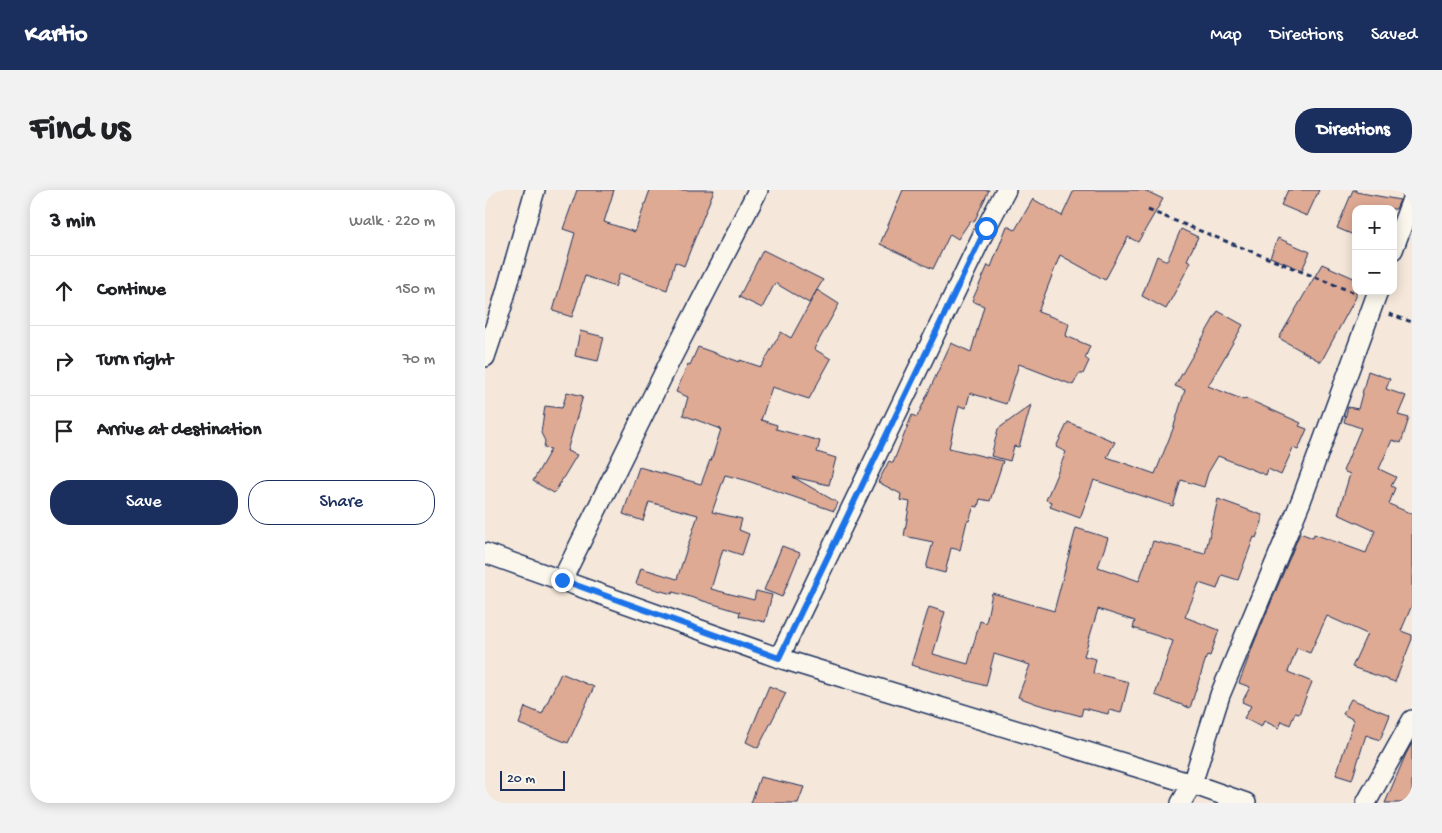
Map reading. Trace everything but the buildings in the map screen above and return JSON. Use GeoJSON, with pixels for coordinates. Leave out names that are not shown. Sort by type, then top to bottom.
{"type":"FeatureCollection","features":[{"type":"Feature","properties":{"kind":"street"},"geometry":{"type":"LineString","coordinates":[[485,356],[502,306],[535,190]]}},
{"type":"Feature","properties":{"kind":"street"},"geometry":{"type":"LineString","coordinates":[[562,580],[670,361],[758,190]]}},
{"type":"Feature","properties":{"kind":"street"},"geometry":{"type":"LineString","coordinates":[[779,658],[1006,190]]}},
{"type":"Feature","properties":{"kind":"street"},"geometry":{"type":"LineString","coordinates":[[1397,239],[1412,199]]}},
{"type":"Feature","properties":{"kind":"street"},"geometry":{"type":"LineString","coordinates":[[1181,803],[1192,784],[1220,695],[1301,501],[1376,296]]}},
{"type":"Feature","properties":{"kind":"street"},"geometry":{"type":"LineString","coordinates":[[485,553],[779,658],[1192,784],[1246,803]]}},
{"type":"Feature","properties":{"kind":"street"},"geometry":{"type":"LineString","coordinates":[[1366,803],[1412,720]]}},
{"type":"Feature","properties":{"kind":"path"},"geometry":{"type":"LineString","coordinates":[[1148,210],[1376,296]]}},
{"type":"Feature","properties":{"kind":"route"},"geometry":{"type":"LineString","coordinates":[[562,580],[779,658],[986,228]]}}]}
